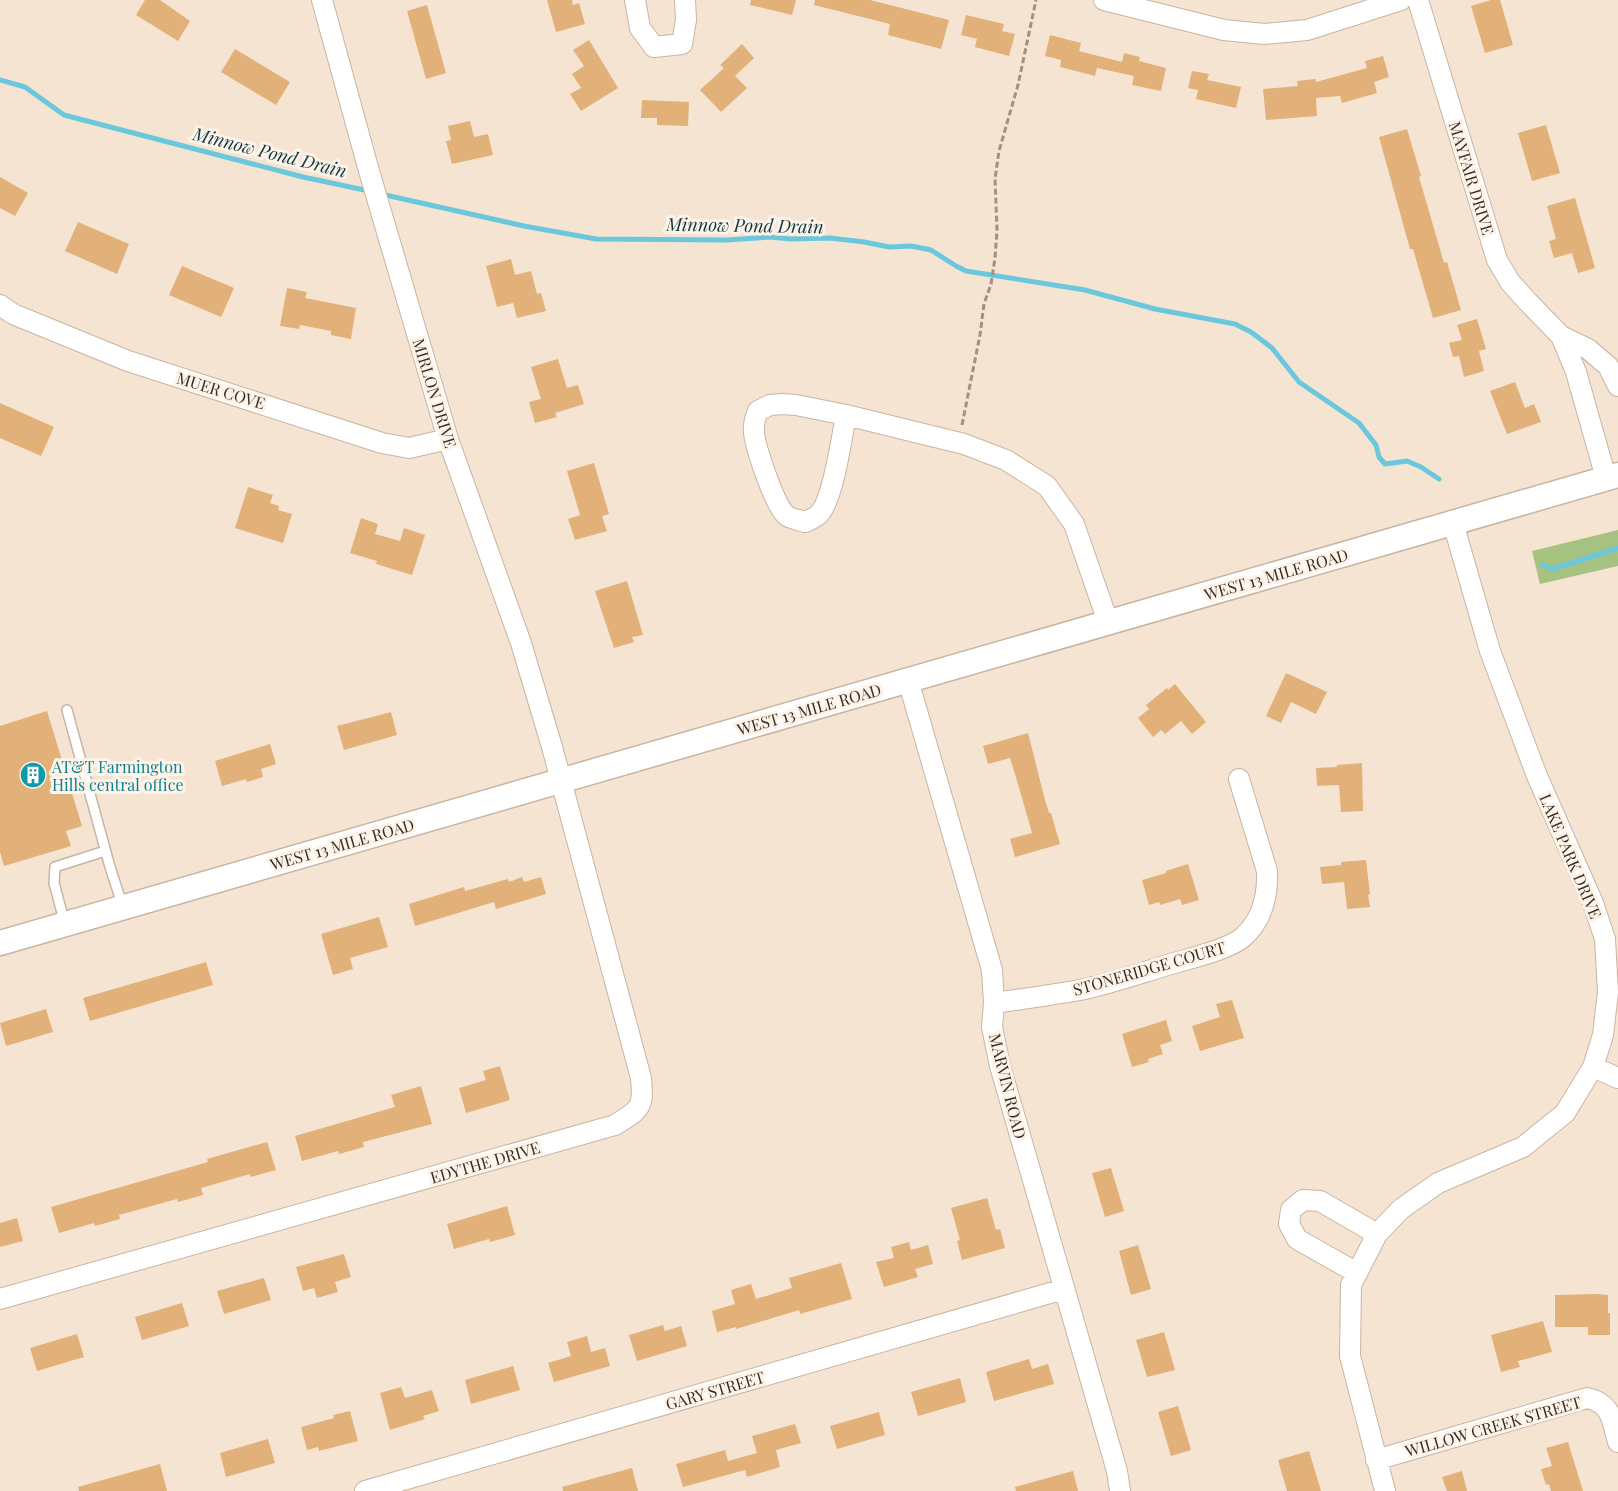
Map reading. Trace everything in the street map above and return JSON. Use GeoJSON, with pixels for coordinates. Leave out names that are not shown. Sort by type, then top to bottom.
{"type":"FeatureCollection","features":[{"type":"Feature","properties":{"kind":"street","name":"MIRLON DRIVE"},"geometry":{"type":"LineString","coordinates":[[322,0],[369,171],[448,439],[521,643],[561,781]]}},
{"type":"Feature","properties":{"kind":"street"},"geometry":{"type":"LineString","coordinates":[[635,0],[640,28],[654,47],[682,44],[686,20],[685,0]]}},
{"type":"Feature","properties":{"kind":"street"},"geometry":{"type":"LineString","coordinates":[[1104,0],[1224,30],[1264,34],[1307,30],[1401,0]]}},
{"type":"Feature","properties":{"kind":"street","name":"MAYFAIR DRIVE"},"geometry":{"type":"LineString","coordinates":[[1418,0],[1497,260],[1510,282],[1561,336],[1576,372],[1612,477]]}},
{"type":"Feature","properties":{"kind":"street","name":"MUER COVE"},"geometry":{"type":"LineString","coordinates":[[0,305],[13,314],[128,361],[382,443],[409,448],[448,439]]}},
{"type":"Feature","properties":{"kind":"street","name":"MAYFAIR DRIVE"},"geometry":{"type":"LineString","coordinates":[[1561,336],[1588,348],[1608,366],[1618,386]]}},
{"type":"Feature","properties":{"kind":"street"},"geometry":{"type":"LineString","coordinates":[[846,415],[826,502],[818,515],[805,522],[788,517],[779,507],[754,434],[754,423],[758,411],[770,405],[789,404],[846,415],[958,442],[1006,460],[1047,486],[1074,524],[1108,622]]}},
{"type":"Feature","properties":{"kind":"street","name":"WEST 13 MILE ROAD"},"geometry":{"type":"LineString","coordinates":[[0,943],[1612,477]]}},
{"type":"Feature","properties":{"kind":"street","name":"LAKE PARK DRIVE"},"geometry":{"type":"LineString","coordinates":[[1385,1491],[1350,1356],[1351,1285],[1377,1234],[1401,1209],[1438,1183],[1523,1147],[1565,1113],[1593,1067],[1603,1035],[1608,992],[1605,939],[1593,903],[1537,776],[1490,651],[1453,523]]}},
{"type":"Feature","properties":{"kind":"street","name":"MARVIN ROAD"},"geometry":{"type":"LineString","coordinates":[[908,680],[992,970],[994,1003],[992,1027],[1000,1066],[1117,1471],[1120,1491]]}},
{"type":"Feature","properties":{"kind":"street","name":"STONERIDGE COURT"},"geometry":{"type":"LineString","coordinates":[[994,1003],[1081,989],[1197,956],[1235,943],[1243,937],[1255,924],[1265,900],[1267,871],[1239,779]]}},
{"type":"Feature","properties":{"kind":"street","name":"EDYTHE DRIVE"},"geometry":{"type":"LineString","coordinates":[[0,1299],[615,1125],[637,1111],[643,1097],[641,1078],[561,781]]}},
{"type":"Feature","properties":{"kind":"street"},"geometry":{"type":"LineString","coordinates":[[1593,1067],[1618,1078]]}},
{"type":"Feature","properties":{"kind":"street"},"geometry":{"type":"LineString","coordinates":[[1357,1273],[1297,1239],[1289,1224],[1292,1210],[1303,1200],[1320,1201],[1377,1234]]}},
{"type":"Feature","properties":{"kind":"street","name":"GARY STREET"},"geometry":{"type":"LineString","coordinates":[[365,1491],[1064,1289]]}},
{"type":"Feature","properties":{"kind":"street","name":"WILLOW CREEK STREET"},"geometry":{"type":"LineString","coordinates":[[1376,1460],[1587,1398],[1603,1404],[1610,1414],[1618,1442]]}},
{"type":"Feature","properties":{"kind":"lane"},"geometry":{"type":"LineString","coordinates":[[67,710],[105,851],[123,907]]}},
{"type":"Feature","properties":{"kind":"lane"},"geometry":{"type":"LineString","coordinates":[[65,924],[54,883],[55,867],[105,851]]}},
{"type":"Feature","properties":{"kind":"path"},"geometry":{"type":"LineString","coordinates":[[958,442],[995,258],[997,230],[995,179],[999,152],[1018,85],[1036,0]]}},
{"type":"Feature","properties":{"kind":"green space"},"geometry":{"type":"Polygon","coordinates":[[[1618,530],[1618,566],[1540,584],[1532,551],[1618,530]]]}},
{"type":"Feature","properties":{"kind":"building"},"geometry":{"type":"Polygon","coordinates":[[[145,0],[160,0],[190,21],[178,41],[136,15],[145,0]]]}},
{"type":"Feature","properties":{"kind":"building"},"geometry":{"type":"Polygon","coordinates":[[[547,0],[572,0],[573,5],[579,3],[585,24],[556,32],[547,0]]]}},
{"type":"Feature","properties":{"kind":"building"},"geometry":{"type":"Polygon","coordinates":[[[751,0],[796,0],[792,15],[750,5],[751,0]]]}},
{"type":"Feature","properties":{"kind":"building"},"geometry":{"type":"Polygon","coordinates":[[[815,0],[870,0],[949,20],[941,49],[888,35],[890,24],[814,5],[815,0]]]}},
{"type":"Feature","properties":{"kind":"building"},"geometry":{"type":"Polygon","coordinates":[[[1491,0],[1500,0],[1513,45],[1485,53],[1471,6],[1491,0]]]}},
{"type":"Feature","properties":{"kind":"building"},"geometry":{"type":"Polygon","coordinates":[[[427,5],[446,73],[426,79],[407,11],[427,5]]]}},
{"type":"Feature","properties":{"kind":"building"},"geometry":{"type":"Polygon","coordinates":[[[966,15],[1004,24],[1002,31],[1015,34],[1009,56],[975,47],[977,39],[961,35],[966,15]]]}},
{"type":"Feature","properties":{"kind":"building"},"geometry":{"type":"Polygon","coordinates":[[[1050,35],[1081,43],[1079,51],[1122,62],[1124,53],[1140,57],[1139,61],[1166,68],[1161,91],[1132,85],[1134,76],[1097,68],[1095,76],[1060,67],[1061,60],[1045,56],[1050,35]]]}},
{"type":"Feature","properties":{"kind":"building"},"geometry":{"type":"Polygon","coordinates":[[[589,40],[618,88],[581,111],[570,94],[581,88],[572,74],[584,66],[573,50],[589,40]]]}},
{"type":"Feature","properties":{"kind":"building"},"geometry":{"type":"Polygon","coordinates":[[[742,44],[754,58],[735,76],[747,88],[721,112],[700,90],[724,68],[720,65],[742,44]]]}},
{"type":"Feature","properties":{"kind":"building"},"geometry":{"type":"Polygon","coordinates":[[[235,49],[290,82],[276,105],[221,72],[235,49]]]}},
{"type":"Feature","properties":{"kind":"building"},"geometry":{"type":"Polygon","coordinates":[[[1383,56],[1389,77],[1374,82],[1377,93],[1342,103],[1340,96],[1316,98],[1317,116],[1266,120],[1263,89],[1298,86],[1297,81],[1316,79],[1316,82],[1367,68],[1365,61],[1383,56]]]}},
{"type":"Feature","properties":{"kind":"building"},"geometry":{"type":"Polygon","coordinates":[[[1192,71],[1209,74],[1207,80],[1241,87],[1236,108],[1196,99],[1198,90],[1188,88],[1192,71]]]}},
{"type":"Feature","properties":{"kind":"building"},"geometry":{"type":"Polygon","coordinates":[[[642,100],[689,102],[688,126],[657,125],[657,118],[641,118],[642,100]]]}},
{"type":"Feature","properties":{"kind":"building"},"geometry":{"type":"Polygon","coordinates":[[[470,121],[474,137],[488,134],[493,155],[452,164],[446,141],[451,140],[448,126],[470,121]]]}},
{"type":"Feature","properties":{"kind":"building"},"geometry":{"type":"Polygon","coordinates":[[[1546,125],[1560,173],[1532,181],[1518,133],[1546,125]]]}},
{"type":"Feature","properties":{"kind":"building"},"geometry":{"type":"Polygon","coordinates":[[[1407,129],[1444,263],[1447,262],[1461,310],[1433,318],[1413,249],[1410,249],[1379,137],[1407,129]]]}},
{"type":"Feature","properties":{"kind":"building"},"geometry":{"type":"Polygon","coordinates":[[[0,177],[28,193],[15,216],[0,208],[0,177]]]}},
{"type":"Feature","properties":{"kind":"building"},"geometry":{"type":"Polygon","coordinates":[[[1575,198],[1595,268],[1578,273],[1572,253],[1554,258],[1549,241],[1556,239],[1547,206],[1575,198]]]}},
{"type":"Feature","properties":{"kind":"building"},"geometry":{"type":"Polygon","coordinates":[[[78,222],[129,244],[117,274],[65,251],[78,222]]]}},
{"type":"Feature","properties":{"kind":"building"},"geometry":{"type":"Polygon","coordinates":[[[511,259],[515,275],[531,271],[537,294],[541,293],[546,311],[517,318],[513,303],[497,307],[486,266],[511,259]]]}},
{"type":"Feature","properties":{"kind":"building"},"geometry":{"type":"Polygon","coordinates":[[[182,266],[234,288],[221,317],[169,295],[182,266]]]}},
{"type":"Feature","properties":{"kind":"building"},"geometry":{"type":"Polygon","coordinates":[[[287,288],[307,292],[305,298],[356,308],[351,339],[331,335],[331,331],[300,325],[299,329],[280,326],[287,288]]]}},
{"type":"Feature","properties":{"kind":"building"},"geometry":{"type":"Polygon","coordinates":[[[1477,319],[1486,349],[1479,351],[1484,371],[1464,377],[1459,356],[1453,357],[1449,343],[1462,340],[1457,325],[1477,319]]]}},
{"type":"Feature","properties":{"kind":"building"},"geometry":{"type":"Polygon","coordinates":[[[558,359],[567,388],[578,385],[584,404],[555,413],[557,417],[535,423],[529,402],[541,399],[531,367],[558,359]]]}},
{"type":"Feature","properties":{"kind":"building"},"geometry":{"type":"Polygon","coordinates":[[[1515,382],[1525,408],[1534,404],[1541,422],[1507,434],[1490,391],[1515,382]]]}},
{"type":"Feature","properties":{"kind":"building"},"geometry":{"type":"Polygon","coordinates":[[[0,403],[54,427],[41,456],[0,438],[0,403]]]}},
{"type":"Feature","properties":{"kind":"building"},"geometry":{"type":"Polygon","coordinates":[[[594,463],[609,514],[602,516],[607,531],[575,540],[568,519],[580,515],[567,471],[594,463]]]}},
{"type":"Feature","properties":{"kind":"building"},"geometry":{"type":"Polygon","coordinates":[[[248,487],[273,495],[270,503],[279,506],[278,510],[292,514],[283,543],[235,528],[248,487]]]}},
{"type":"Feature","properties":{"kind":"building"},"geometry":{"type":"Polygon","coordinates":[[[361,518],[378,524],[375,534],[400,541],[404,528],[425,535],[412,575],[350,553],[361,518]]]}},
{"type":"Feature","properties":{"kind":"building"},"geometry":{"type":"Polygon","coordinates":[[[627,581],[643,635],[632,637],[634,642],[614,648],[595,591],[627,581]]]}},
{"type":"Feature","properties":{"kind":"building"},"geometry":{"type":"Polygon","coordinates":[[[1286,673],[1327,692],[1316,714],[1291,702],[1281,723],[1266,716],[1286,673]]]}},
{"type":"Feature","properties":{"kind":"building"},"geometry":{"type":"Polygon","coordinates":[[[1175,684],[1206,722],[1192,734],[1181,721],[1165,734],[1161,730],[1153,737],[1138,718],[1149,709],[1146,705],[1175,684]]]}},
{"type":"Feature","properties":{"kind":"building","name":"AT&T Farmington Hills central office"},"geometry":{"type":"Polygon","coordinates":[[[47,711],[82,826],[66,831],[71,846],[4,866],[0,852],[0,726],[47,711]]]}},
{"type":"Feature","properties":{"kind":"building"},"geometry":{"type":"Polygon","coordinates":[[[391,712],[397,735],[344,750],[337,726],[391,712]]]}},
{"type":"Feature","properties":{"kind":"building"},"geometry":{"type":"Polygon","coordinates":[[[1028,733],[1045,800],[1060,844],[1015,857],[1010,839],[1032,833],[1018,784],[1010,758],[988,764],[983,746],[1028,733]]]}},
{"type":"Feature","properties":{"kind":"building"},"geometry":{"type":"Polygon","coordinates":[[[270,744],[276,764],[261,769],[263,777],[222,786],[215,761],[270,744]]]}},
{"type":"Feature","properties":{"kind":"building"},"geometry":{"type":"Polygon","coordinates":[[[1362,763],[1363,811],[1341,812],[1339,785],[1317,786],[1316,768],[1362,763]]]}},
{"type":"Feature","properties":{"kind":"building"},"geometry":{"type":"Polygon","coordinates":[[[1366,860],[1370,907],[1347,909],[1344,882],[1322,884],[1320,867],[1366,860]]]}},
{"type":"Feature","properties":{"kind":"building"},"geometry":{"type":"Polygon","coordinates":[[[1188,864],[1199,900],[1182,905],[1180,899],[1160,905],[1159,902],[1149,905],[1142,880],[1188,864]]]}},
{"type":"Feature","properties":{"kind":"building"},"geometry":{"type":"Polygon","coordinates":[[[522,877],[524,882],[541,877],[546,894],[496,909],[494,902],[415,926],[409,904],[464,887],[465,891],[522,877]]]}},
{"type":"Feature","properties":{"kind":"building"},"geometry":{"type":"Polygon","coordinates":[[[379,917],[388,947],[350,958],[353,969],[333,975],[321,934],[379,917]]]}},
{"type":"Feature","properties":{"kind":"building"},"geometry":{"type":"Polygon","coordinates":[[[206,962],[213,985],[90,1021],[83,998],[206,962]]]}},
{"type":"Feature","properties":{"kind":"building"},"geometry":{"type":"Polygon","coordinates":[[[1232,1000],[1244,1038],[1200,1051],[1192,1026],[1220,1017],[1216,1004],[1232,1000]]]}},
{"type":"Feature","properties":{"kind":"building"},"geometry":{"type":"Polygon","coordinates":[[[46,1009],[53,1032],[6,1046],[0,1023],[46,1009]]]}},
{"type":"Feature","properties":{"kind":"building"},"geometry":{"type":"Polygon","coordinates":[[[1166,1020],[1172,1041],[1160,1045],[1163,1054],[1148,1059],[1149,1062],[1132,1067],[1122,1034],[1166,1020]]]}},
{"type":"Feature","properties":{"kind":"building"},"geometry":{"type":"Polygon","coordinates":[[[500,1066],[510,1100],[466,1113],[459,1088],[486,1080],[483,1071],[500,1066]]]}},
{"type":"Feature","properties":{"kind":"building"},"geometry":{"type":"Polygon","coordinates":[[[421,1086],[432,1124],[363,1142],[364,1147],[339,1154],[338,1151],[302,1161],[295,1136],[395,1107],[391,1095],[421,1086]]]}},
{"type":"Feature","properties":{"kind":"building"},"geometry":{"type":"Polygon","coordinates":[[[267,1142],[276,1170],[250,1177],[250,1174],[201,1188],[203,1195],[178,1202],[177,1199],[119,1215],[120,1219],[95,1226],[94,1223],[59,1233],[51,1207],[208,1162],[207,1159],[267,1142]]]}},
{"type":"Feature","properties":{"kind":"building"},"geometry":{"type":"Polygon","coordinates":[[[1111,1168],[1124,1211],[1105,1217],[1092,1173],[1111,1168]]]}},
{"type":"Feature","properties":{"kind":"building"},"geometry":{"type":"Polygon","coordinates":[[[987,1198],[996,1230],[1000,1229],[1005,1248],[962,1260],[957,1241],[960,1240],[951,1208],[987,1198]]]}},
{"type":"Feature","properties":{"kind":"building"},"geometry":{"type":"Polygon","coordinates":[[[507,1206],[515,1235],[490,1242],[489,1239],[454,1249],[447,1224],[507,1206]]]}},
{"type":"Feature","properties":{"kind":"building"},"geometry":{"type":"Polygon","coordinates":[[[17,1218],[23,1241],[0,1247],[0,1223],[17,1218]]]}},
{"type":"Feature","properties":{"kind":"building"},"geometry":{"type":"Polygon","coordinates":[[[909,1242],[911,1250],[928,1245],[933,1264],[915,1269],[918,1277],[884,1287],[876,1262],[894,1258],[891,1247],[909,1242]]]}},
{"type":"Feature","properties":{"kind":"building"},"geometry":{"type":"Polygon","coordinates":[[[1138,1245],[1151,1289],[1131,1295],[1119,1251],[1138,1245]]]}},
{"type":"Feature","properties":{"kind":"building"},"geometry":{"type":"Polygon","coordinates":[[[344,1254],[351,1277],[335,1282],[338,1292],[317,1298],[314,1288],[303,1291],[296,1267],[344,1254]]]}},
{"type":"Feature","properties":{"kind":"building"},"geometry":{"type":"Polygon","coordinates":[[[841,1263],[852,1299],[800,1314],[799,1310],[736,1329],[736,1327],[717,1332],[712,1311],[735,1304],[731,1290],[751,1284],[756,1299],[792,1288],[789,1278],[841,1263]]]}},
{"type":"Feature","properties":{"kind":"building"},"geometry":{"type":"Polygon","coordinates":[[[264,1278],[271,1300],[224,1314],[217,1291],[264,1278]]]}},
{"type":"Feature","properties":{"kind":"building"},"geometry":{"type":"Polygon","coordinates":[[[1555,1295],[1608,1295],[1610,1335],[1588,1335],[1588,1327],[1555,1327],[1555,1295]]]}},
{"type":"Feature","properties":{"kind":"building"},"geometry":{"type":"Polygon","coordinates":[[[182,1303],[189,1326],[142,1340],[135,1317],[182,1303]]]}},
{"type":"Feature","properties":{"kind":"building"},"geometry":{"type":"Polygon","coordinates":[[[1543,1321],[1552,1352],[1518,1361],[1520,1367],[1501,1372],[1491,1335],[1543,1321]]]}},
{"type":"Feature","properties":{"kind":"building"},"geometry":{"type":"Polygon","coordinates":[[[663,1325],[665,1331],[681,1326],[687,1346],[637,1361],[629,1335],[663,1325]]]}},
{"type":"Feature","properties":{"kind":"building"},"geometry":{"type":"Polygon","coordinates":[[[1164,1332],[1175,1370],[1147,1377],[1136,1340],[1164,1332]]]}},
{"type":"Feature","properties":{"kind":"building"},"geometry":{"type":"Polygon","coordinates":[[[77,1334],[84,1357],[37,1371],[30,1348],[77,1334]]]}},
{"type":"Feature","properties":{"kind":"building"},"geometry":{"type":"Polygon","coordinates":[[[587,1336],[591,1352],[605,1348],[610,1366],[554,1382],[548,1363],[571,1356],[567,1342],[587,1336]]]}},
{"type":"Feature","properties":{"kind":"building"},"geometry":{"type":"Polygon","coordinates":[[[1029,1359],[1032,1369],[1048,1364],[1054,1384],[994,1401],[986,1372],[1029,1359]]]}},
{"type":"Feature","properties":{"kind":"building"},"geometry":{"type":"Polygon","coordinates":[[[513,1366],[520,1390],[471,1404],[465,1380],[513,1366]]]}},
{"type":"Feature","properties":{"kind":"building"},"geometry":{"type":"Polygon","coordinates":[[[960,1378],[966,1402],[918,1416],[911,1392],[960,1378]]]}},
{"type":"Feature","properties":{"kind":"building"},"geometry":{"type":"Polygon","coordinates":[[[401,1387],[405,1398],[432,1390],[439,1411],[423,1416],[425,1419],[390,1430],[380,1393],[401,1387]]]}},
{"type":"Feature","properties":{"kind":"building"},"geometry":{"type":"Polygon","coordinates":[[[1178,1406],[1191,1450],[1171,1456],[1158,1412],[1178,1406]]]}},
{"type":"Feature","properties":{"kind":"building"},"geometry":{"type":"Polygon","coordinates":[[[350,1411],[358,1441],[319,1451],[318,1447],[307,1450],[301,1427],[350,1411]]]}},
{"type":"Feature","properties":{"kind":"building"},"geometry":{"type":"Polygon","coordinates":[[[879,1412],[885,1435],[837,1449],[830,1426],[879,1412]]]}},
{"type":"Feature","properties":{"kind":"building"},"geometry":{"type":"Polygon","coordinates":[[[795,1424],[801,1443],[776,1450],[780,1467],[747,1477],[745,1470],[683,1487],[676,1464],[725,1450],[728,1461],[757,1453],[752,1436],[795,1424]]]}},
{"type":"Feature","properties":{"kind":"building"},"geometry":{"type":"Polygon","coordinates":[[[268,1439],[275,1463],[226,1477],[220,1453],[268,1439]]]}},
{"type":"Feature","properties":{"kind":"building"},"geometry":{"type":"Polygon","coordinates":[[[1568,1442],[1583,1491],[1551,1491],[1549,1484],[1546,1485],[1541,1469],[1552,1466],[1546,1448],[1568,1442]]]}},
{"type":"Feature","properties":{"kind":"building"},"geometry":{"type":"Polygon","coordinates":[[[1309,1451],[1321,1491],[1287,1491],[1278,1460],[1309,1451]]]}},
{"type":"Feature","properties":{"kind":"building"},"geometry":{"type":"Polygon","coordinates":[[[160,1464],[167,1491],[79,1491],[78,1487],[160,1464]]]}},
{"type":"Feature","properties":{"kind":"building"},"geometry":{"type":"Polygon","coordinates":[[[632,1468],[638,1491],[563,1491],[562,1487],[632,1468]]]}},
{"type":"Feature","properties":{"kind":"building"},"geometry":{"type":"Polygon","coordinates":[[[1073,1471],[1078,1491],[1016,1491],[1015,1487],[1073,1471]]]}},
{"type":"Feature","properties":{"kind":"building"},"geometry":{"type":"Polygon","coordinates":[[[1462,1471],[1467,1491],[1447,1491],[1442,1477],[1462,1471]]]}},
{"type":"Feature","properties":{"kind":"waterway","name":"Minnow Pond Drain"},"geometry":{"type":"LineString","coordinates":[[0,80],[25,87],[64,115],[303,177],[369,191]]}},
{"type":"Feature","properties":{"kind":"waterway","name":"Minnow Pond Drain"},"geometry":{"type":"LineString","coordinates":[[381,194],[524,226],[596,239],[830,238],[889,247],[911,246],[931,250],[966,271],[1085,290],[1155,309],[1235,324],[1251,332],[1272,348],[1299,382],[1359,423],[1376,445],[1379,457],[1385,464],[1407,461],[1439,479]]}},
{"type":"Feature","properties":{"kind":"waterway","name":"Minnow Pond Drain"},"geometry":{"type":"LineString","coordinates":[[1542,565],[1553,569],[1618,548]]}},
{"type":"Feature","properties":{"kind":"place","name":"AT&T Farmington Hills central office"},"geometry":{"type":"Point","coordinates":[33,775]}}]}
